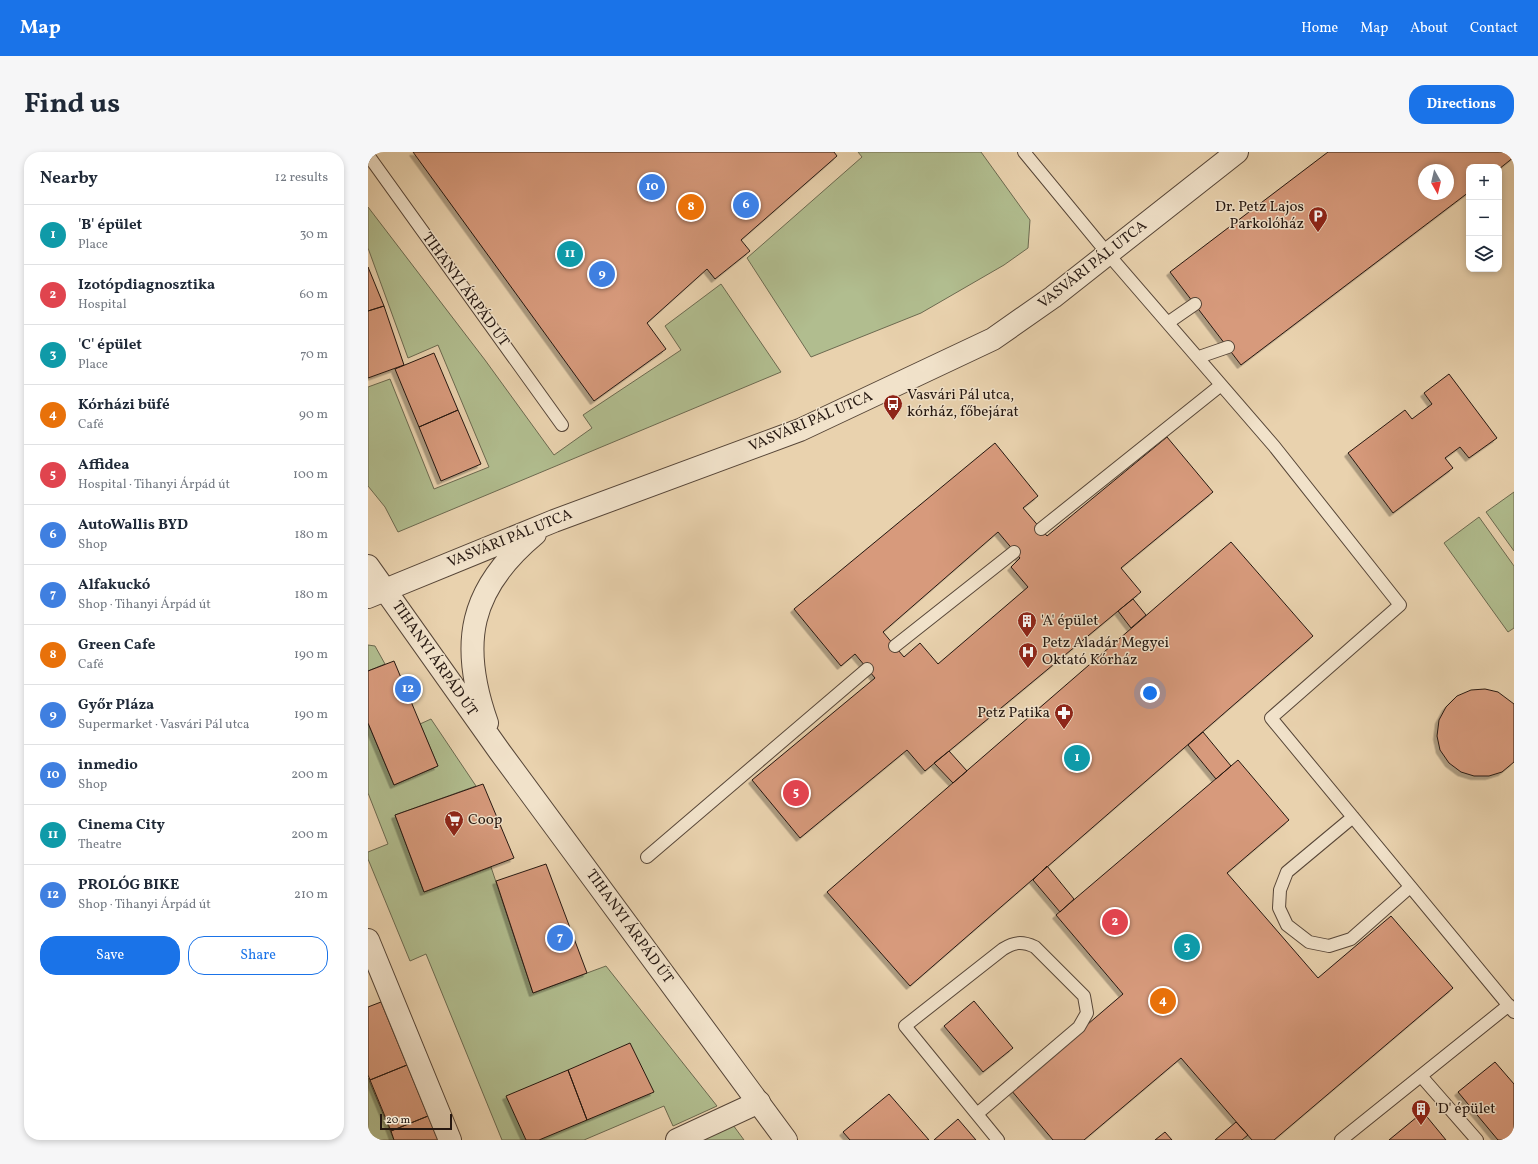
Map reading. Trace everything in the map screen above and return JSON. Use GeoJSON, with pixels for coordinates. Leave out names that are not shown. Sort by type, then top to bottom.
{"type":"FeatureCollection","features":[{"type":"Feature","properties":{"kind":"street","name":"VASVÁRI PÁL UTCA"},"geometry":{"type":"LineString","coordinates":[[376,594],[554,521],[800,430],[993,338],[1053,296],[1237,152]]}},
{"type":"Feature","properties":{"kind":"street","name":"TIHANYI ÁRPÁD ÚT"},"geometry":{"type":"LineString","coordinates":[[500,752],[489,727],[475,683],[472,644],[476,619],[485,591],[504,564],[524,544],[554,521]]}},
{"type":"Feature","properties":{"kind":"street","name":"TIHANYI ÁRPÁD ÚT"},"geometry":{"type":"LineString","coordinates":[[368,566],[376,594],[500,752],[786,1140]]}},
{"type":"Feature","properties":{"kind":"street"},"geometry":{"type":"LineString","coordinates":[[368,940],[450,1140]]}},
{"type":"Feature","properties":{"kind":"street"},"geometry":{"type":"LineString","coordinates":[[677,1140],[759,1102]]}},
{"type":"Feature","properties":{"kind":"lane"},"geometry":{"type":"LineString","coordinates":[[1024,152],[1108,254],[1169,322],[1274,446],[1400,605],[1271,718],[1511,1009],[1421,1076],[1341,1140]]}},
{"type":"Feature","properties":{"kind":"lane","name":"TIHANYI ÁRPÁD ÚT"},"geometry":{"type":"LineString","coordinates":[[368,155],[562,425]]}},
{"type":"Feature","properties":{"kind":"lane"},"geometry":{"type":"LineString","coordinates":[[1169,322],[1195,304]]}},
{"type":"Feature","properties":{"kind":"lane"},"geometry":{"type":"LineString","coordinates":[[1199,357],[1228,347]]}},
{"type":"Feature","properties":{"kind":"lane"},"geometry":{"type":"LineString","coordinates":[[1041,529],[1221,385]]}},
{"type":"Feature","properties":{"kind":"lane"},"geometry":{"type":"LineString","coordinates":[[895,646],[1014,552]]}},
{"type":"Feature","properties":{"kind":"lane"},"geometry":{"type":"LineString","coordinates":[[647,857],[867,669]]}},
{"type":"Feature","properties":{"kind":"lane"},"geometry":{"type":"LineString","coordinates":[[1353,817],[1287,872],[1280,890],[1279,908],[1287,925],[1310,942],[1329,946],[1351,939],[1410,887]]}},
{"type":"Feature","properties":{"kind":"lane"},"geometry":{"type":"LineString","coordinates":[[977,1114],[1079,1027],[1087,1012],[1084,996],[1034,947],[1027,943],[1018,942],[1003,949],[905,1026],[998,1140]]}},
{"type":"Feature","properties":{"kind":"lane"},"geometry":{"type":"LineString","coordinates":[[1421,1076],[1477,1140]]}},
{"type":"Feature","properties":{"kind":"green space"},"geometry":{"type":"Polygon","coordinates":[[[858,152],[981,152],[1030,220],[1028,248],[1004,265],[921,313],[811,357],[747,258],[862,157],[858,152]]]}},
{"type":"Feature","properties":{"kind":"green space"},"geometry":{"type":"Polygon","coordinates":[[[368,207],[485,360],[554,455],[592,428],[583,415],[681,350],[665,326],[721,284],[781,372],[398,532],[385,507],[368,486],[368,387],[390,379],[434,489],[489,467],[438,345],[408,358],[368,248],[368,207]]]}},
{"type":"Feature","properties":{"kind":"green space"},"geometry":{"type":"Polygon","coordinates":[[[1514,492],[1514,551],[1486,512],[1514,492]]]}},
{"type":"Feature","properties":{"kind":"green space"},"geometry":{"type":"Polygon","coordinates":[[[1479,517],[1514,566],[1514,628],[1508,632],[1444,543],[1479,517]]]}},
{"type":"Feature","properties":{"kind":"green space"},"geometry":{"type":"Polygon","coordinates":[[[368,645],[375,646],[385,664],[368,671],[368,645]]]}},
{"type":"Feature","properties":{"kind":"green space"},"geometry":{"type":"Polygon","coordinates":[[[431,719],[476,786],[395,815],[424,892],[491,867],[533,993],[606,966],[717,1106],[673,1126],[664,1106],[584,1140],[502,1140],[426,954],[410,961],[368,859],[368,852],[388,844],[368,793],[368,723],[394,785],[438,766],[420,724],[431,719]]]}},
{"type":"Feature","properties":{"kind":"green space"},"geometry":{"type":"Polygon","coordinates":[[[368,1078],[394,1140],[368,1140],[368,1078]]]}},
{"type":"Feature","properties":{"kind":"green space"},"geometry":{"type":"Polygon","coordinates":[[[733,1125],[744,1140],[702,1140],[733,1125]]]}},
{"type":"Feature","properties":{"kind":"building"},"geometry":{"type":"Polygon","coordinates":[[[413,152],[834,152],[837,156],[741,240],[750,251],[715,279],[707,269],[647,323],[666,349],[594,401],[413,152]]]}},
{"type":"Feature","properties":{"kind":"building","name":"Dr. Petz Lajos Parkolóház"},"geometry":{"type":"Polygon","coordinates":[[[1328,152],[1514,152],[1514,157],[1502,167],[1502,164],[1466,164],[1466,194],[1241,365],[1170,272],[1328,152]]]}},
{"type":"Feature","properties":{"kind":"building"},"geometry":{"type":"Polygon","coordinates":[[[368,267],[384,306],[368,311],[368,267]]]}},
{"type":"Feature","properties":{"kind":"building"},"geometry":{"type":"Polygon","coordinates":[[[384,306],[404,365],[368,378],[368,311],[384,306]]]}},
{"type":"Feature","properties":{"kind":"building"},"geometry":{"type":"Polygon","coordinates":[[[434,353],[458,410],[419,427],[395,369],[434,353]]]}},
{"type":"Feature","properties":{"kind":"building"},"geometry":{"type":"Polygon","coordinates":[[[1449,374],[1497,438],[1469,458],[1460,447],[1445,458],[1453,468],[1393,513],[1348,453],[1405,410],[1412,419],[1432,404],[1424,393],[1449,374]]]}},
{"type":"Feature","properties":{"kind":"building"},"geometry":{"type":"Polygon","coordinates":[[[458,410],[481,464],[441,481],[419,427],[458,410]]]}},
{"type":"Feature","properties":{"kind":"building","name":"'A' épület"},"geometry":{"type":"Polygon","coordinates":[[[1167,437],[1213,492],[1121,568],[1141,592],[925,771],[907,750],[800,838],[752,780],[875,678],[855,654],[841,666],[794,609],[995,443],[1038,496],[1023,508],[1047,536],[1167,437]],[[998,532],[883,632],[904,657],[920,643],[938,664],[1028,587],[1011,567],[1020,558],[998,532]]]}},
{"type":"Feature","properties":{"kind":"building"},"geometry":{"type":"Polygon","coordinates":[[[1231,542],[1313,636],[910,986],[827,892],[1231,542]]]}},
{"type":"Feature","properties":{"kind":"building"},"geometry":{"type":"Polygon","coordinates":[[[1133,599],[1146,615],[1131,628],[1118,611],[1133,599]]]}},
{"type":"Feature","properties":{"kind":"building"},"geometry":{"type":"Polygon","coordinates":[[[394,661],[438,766],[394,785],[368,723],[368,671],[394,661]]]}},
{"type":"Feature","properties":{"kind":"building"},"geometry":{"type":"Polygon","coordinates":[[[1485,689],[1498,692],[1514,704],[1514,762],[1502,772],[1489,776],[1474,776],[1461,772],[1449,763],[1440,750],[1437,736],[1439,720],[1446,707],[1457,696],[1471,690],[1485,689]]]}},
{"type":"Feature","properties":{"kind":"building"},"geometry":{"type":"Polygon","coordinates":[[[1203,732],[1231,766],[1216,779],[1188,745],[1203,732]]]}},
{"type":"Feature","properties":{"kind":"building"},"geometry":{"type":"Polygon","coordinates":[[[949,751],[967,771],[953,783],[934,763],[949,751]]]}},
{"type":"Feature","properties":{"kind":"building"},"geometry":{"type":"Polygon","coordinates":[[[1238,760],[1289,820],[1227,873],[1318,978],[1391,916],[1453,988],[1274,1140],[1252,1140],[1181,1058],[1084,1140],[1053,1140],[1011,1090],[1123,994],[1056,915],[1238,760]]]}},
{"type":"Feature","properties":{"kind":"building","name":"Coop"},"geometry":{"type":"Polygon","coordinates":[[[483,784],[514,858],[424,892],[395,815],[483,784]]]}},
{"type":"Feature","properties":{"kind":"building"},"geometry":{"type":"Polygon","coordinates":[[[546,864],[587,973],[533,993],[496,881],[546,864]]]}},
{"type":"Feature","properties":{"kind":"building"},"geometry":{"type":"Polygon","coordinates":[[[1047,866],[1074,899],[1060,912],[1033,880],[1047,866]]]}},
{"type":"Feature","properties":{"kind":"building"},"geometry":{"type":"Polygon","coordinates":[[[974,1001],[1013,1048],[983,1072],[944,1026],[974,1001]]]}},
{"type":"Feature","properties":{"kind":"building"},"geometry":{"type":"Polygon","coordinates":[[[381,1002],[407,1065],[370,1080],[368,1075],[368,1007],[381,1002]]]}},
{"type":"Feature","properties":{"kind":"building"},"geometry":{"type":"Polygon","coordinates":[[[630,1043],[654,1092],[587,1120],[568,1070],[630,1043]]]}},
{"type":"Feature","properties":{"kind":"building"},"geometry":{"type":"Polygon","coordinates":[[[1495,1062],[1514,1084],[1514,1140],[1498,1140],[1458,1092],[1495,1062]]]}},
{"type":"Feature","properties":{"kind":"building"},"geometry":{"type":"Polygon","coordinates":[[[407,1065],[428,1116],[391,1131],[370,1080],[407,1065]]]}},
{"type":"Feature","properties":{"kind":"building"},"geometry":{"type":"Polygon","coordinates":[[[568,1070],[587,1120],[539,1140],[526,1140],[506,1096],[568,1070]]]}},
{"type":"Feature","properties":{"kind":"building"},"geometry":{"type":"Polygon","coordinates":[[[889,1094],[929,1140],[850,1140],[843,1132],[889,1094]]]}},
{"type":"Feature","properties":{"kind":"building","name":"'D' épület"},"geometry":{"type":"Polygon","coordinates":[[[1423,1112],[1446,1140],[1389,1140],[1423,1112]]]}},
{"type":"Feature","properties":{"kind":"building"},"geometry":{"type":"Polygon","coordinates":[[[428,1116],[438,1140],[394,1140],[391,1131],[428,1116]]]}},
{"type":"Feature","properties":{"kind":"building"},"geometry":{"type":"Polygon","coordinates":[[[958,1119],[976,1140],[934,1140],[958,1119]]]}},
{"type":"Feature","properties":{"kind":"building"},"geometry":{"type":"Polygon","coordinates":[[[1236,1122],[1248,1135],[1242,1140],[1215,1140],[1236,1122]]]}},
{"type":"Feature","properties":{"kind":"building"},"geometry":{"type":"Polygon","coordinates":[[[1165,1132],[1172,1140],[1155,1140],[1165,1132]]]}},
{"type":"Feature","properties":{"kind":"place","name":"inmedio"},"geometry":{"type":"Point","coordinates":[652,187]}},
{"type":"Feature","properties":{"kind":"place","name":"AutoWallis BYD"},"geometry":{"type":"Point","coordinates":[746,205]}},
{"type":"Feature","properties":{"kind":"place","name":"Green Cafe"},"geometry":{"type":"Point","coordinates":[691,207]}},
{"type":"Feature","properties":{"kind":"place","name":"Dr. Petz Lajos Parkolóház"},"geometry":{"type":"Point","coordinates":[1318,233]}},
{"type":"Feature","properties":{"kind":"place","name":"Cinema City"},"geometry":{"type":"Point","coordinates":[570,254]}},
{"type":"Feature","properties":{"kind":"place","name":"Győr Pláza"},"geometry":{"type":"Point","coordinates":[602,274]}},
{"type":"Feature","properties":{"kind":"place","name":"Vasvári Pál utca, kórház, főbejárat"},"geometry":{"type":"Point","coordinates":[893,421]}},
{"type":"Feature","properties":{"kind":"place","name":"'A' épület"},"geometry":{"type":"Point","coordinates":[1027,638]}},
{"type":"Feature","properties":{"kind":"place","name":"Petz Aladár Megyei Oktató Kórház"},"geometry":{"type":"Point","coordinates":[1028,669]}},
{"type":"Feature","properties":{"kind":"place","name":"PROLÓG BIKE"},"geometry":{"type":"Point","coordinates":[408,689]}},
{"type":"Feature","properties":{"kind":"place","name":"Petz Patika"},"geometry":{"type":"Point","coordinates":[1064,730]}},
{"type":"Feature","properties":{"kind":"place","name":"'B' épület"},"geometry":{"type":"Point","coordinates":[1077,758]}},
{"type":"Feature","properties":{"kind":"place","name":"Affidea"},"geometry":{"type":"Point","coordinates":[796,793]}},
{"type":"Feature","properties":{"kind":"place","name":"Coop"},"geometry":{"type":"Point","coordinates":[454,837]}},
{"type":"Feature","properties":{"kind":"place","name":"Izotópdiagnosztika"},"geometry":{"type":"Point","coordinates":[1115,922]}},
{"type":"Feature","properties":{"kind":"place","name":"Alfakuckó"},"geometry":{"type":"Point","coordinates":[560,938]}},
{"type":"Feature","properties":{"kind":"place","name":"'C' épület"},"geometry":{"type":"Point","coordinates":[1187,947]}},
{"type":"Feature","properties":{"kind":"place","name":"Kórházi büfé"},"geometry":{"type":"Point","coordinates":[1163,1001]}},
{"type":"Feature","properties":{"kind":"place","name":"'D' épület"},"geometry":{"type":"Point","coordinates":[1421,1126]}}]}
